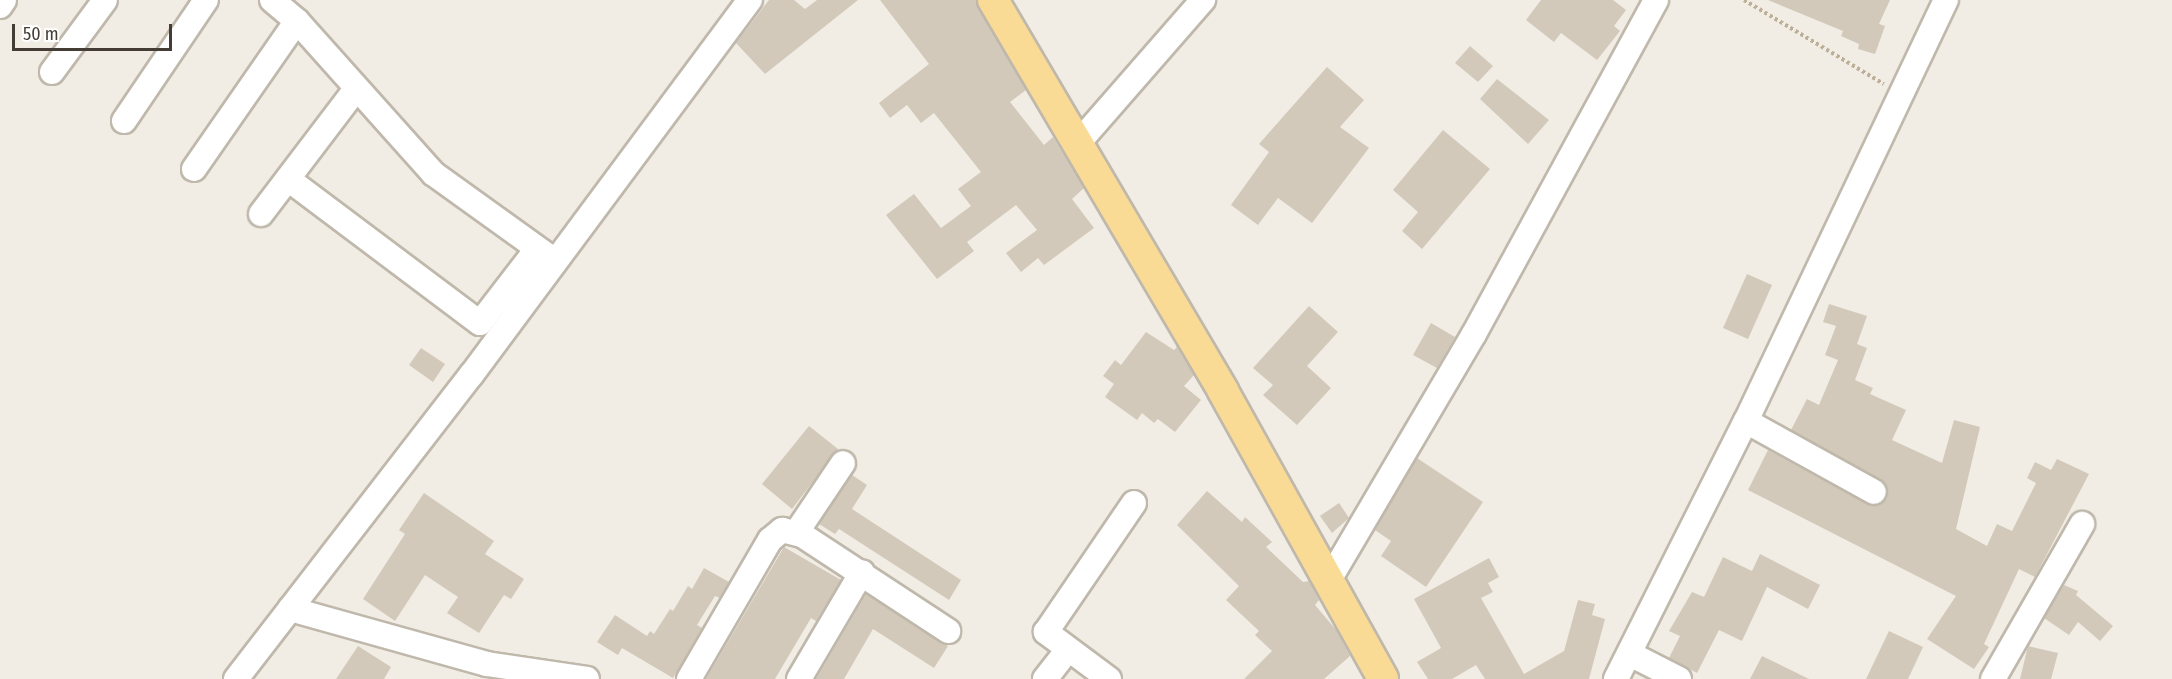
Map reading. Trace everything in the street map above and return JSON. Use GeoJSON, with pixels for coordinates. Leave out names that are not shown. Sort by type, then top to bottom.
{"type":"FeatureCollection","features":[{"type":"Feature","properties":{"kind":"main road"},"geometry":{"type":"LineString","coordinates":[[993,0],[1078,142],[1329,580],[1377,677]]}},
{"type":"Feature","properties":{"kind":"street"},"geometry":{"type":"LineString","coordinates":[[0,6],[4,0]]}},
{"type":"Feature","properties":{"kind":"street"},"geometry":{"type":"LineString","coordinates":[[52,72],[105,0]]}},
{"type":"Feature","properties":{"kind":"street"},"geometry":{"type":"LineString","coordinates":[[124,121],[206,0]]}},
{"type":"Feature","properties":{"kind":"street"},"geometry":{"type":"LineString","coordinates":[[272,0],[297,21],[434,174],[546,255]]}},
{"type":"Feature","properties":{"kind":"street"},"geometry":{"type":"LineString","coordinates":[[236,679],[290,609],[546,255],[750,0]]}},
{"type":"Feature","properties":{"kind":"street"},"geometry":{"type":"LineString","coordinates":[[1078,142],[1203,0]]}},
{"type":"Feature","properties":{"kind":"street"},"geometry":{"type":"LineString","coordinates":[[1329,580],[1474,334],[1656,0]]}},
{"type":"Feature","properties":{"kind":"street"},"geometry":{"type":"LineString","coordinates":[[1616,679],[1746,421],[1946,0]]}},
{"type":"Feature","properties":{"kind":"street"},"geometry":{"type":"LineString","coordinates":[[194,169],[297,21]]}},
{"type":"Feature","properties":{"kind":"street"},"geometry":{"type":"LineString","coordinates":[[261,214],[356,89]]}},
{"type":"Feature","properties":{"kind":"street"},"geometry":{"type":"LineString","coordinates":[[288,179],[480,323],[546,255]]}},
{"type":"Feature","properties":{"kind":"street"},"geometry":{"type":"LineString","coordinates":[[1746,421],[1874,492]]}},
{"type":"Feature","properties":{"kind":"street"},"geometry":{"type":"LineString","coordinates":[[796,533],[843,463]]}},
{"type":"Feature","properties":{"kind":"street"},"geometry":{"type":"LineString","coordinates":[[1109,679],[1046,632],[1134,503]]}},
{"type":"Feature","properties":{"kind":"street"},"geometry":{"type":"LineString","coordinates":[[1993,679],[2082,524]]}},
{"type":"Feature","properties":{"kind":"street"},"geometry":{"type":"LineString","coordinates":[[689,679],[770,540],[782,530],[796,533],[862,572],[948,631]]}},
{"type":"Feature","properties":{"kind":"street"},"geometry":{"type":"LineString","coordinates":[[799,679],[862,572]]}},
{"type":"Feature","properties":{"kind":"street"},"geometry":{"type":"LineString","coordinates":[[290,609],[487,664],[587,679]]}},
{"type":"Feature","properties":{"kind":"street"},"geometry":{"type":"LineString","coordinates":[[1045,679],[1068,650]]}},
{"type":"Feature","properties":{"kind":"street"},"geometry":{"type":"LineString","coordinates":[[1630,654],[1679,679]]}},
{"type":"Feature","properties":{"kind":"path"},"geometry":{"type":"LineString","coordinates":[[1744,0],[1900,94]]}},
{"type":"Feature","properties":{"kind":"building"},"geometry":{"type":"Polygon","coordinates":[[[769,0],[794,0],[805,9],[817,0],[858,0],[765,74],[736,43],[769,0]]]}},
{"type":"Feature","properties":{"kind":"building"},"geometry":{"type":"Polygon","coordinates":[[[880,0],[976,0],[1026,90],[1010,102],[1044,145],[1053,137],[1084,188],[1072,199],[1094,228],[1044,265],[1038,258],[1021,272],[1006,253],[1037,230],[1016,205],[967,242],[974,251],[937,279],[886,215],[914,194],[941,228],[971,206],[958,189],[981,172],[934,113],[921,123],[907,105],[890,118],[879,103],[929,64],[880,0]]]}},
{"type":"Feature","properties":{"kind":"building"},"geometry":{"type":"Polygon","coordinates":[[[1541,0],[1613,0],[1626,10],[1614,26],[1620,31],[1597,60],[1561,33],[1554,42],[1526,20],[1541,0]]]}},
{"type":"Feature","properties":{"kind":"building"},"geometry":{"type":"Polygon","coordinates":[[[1768,0],[1890,0],[1879,24],[1885,26],[1875,54],[1858,49],[1859,44],[1841,36],[1843,31],[1768,0]]]}},
{"type":"Feature","properties":{"kind":"building"},"geometry":{"type":"Polygon","coordinates":[[[1470,46],[1493,66],[1478,82],[1455,63],[1470,46]]]}},
{"type":"Feature","properties":{"kind":"building"},"geometry":{"type":"Polygon","coordinates":[[[1327,67],[1364,100],[1340,127],[1369,148],[1312,223],[1278,198],[1258,225],[1231,205],[1269,152],[1259,144],[1327,67]]]}},
{"type":"Feature","properties":{"kind":"building"},"geometry":{"type":"Polygon","coordinates":[[[1497,79],[1549,120],[1528,144],[1480,99],[1497,79]]]}},
{"type":"Feature","properties":{"kind":"building"},"geometry":{"type":"Polygon","coordinates":[[[1443,130],[1490,169],[1422,249],[1402,231],[1418,212],[1393,190],[1443,130]]]}},
{"type":"Feature","properties":{"kind":"building"},"geometry":{"type":"Polygon","coordinates":[[[1747,274],[1772,285],[1748,339],[1723,328],[1747,274]]]}},
{"type":"Feature","properties":{"kind":"building"},"geometry":{"type":"Polygon","coordinates":[[[1829,304],[1867,316],[1857,344],[1867,348],[1855,380],[1873,388],[1870,394],[1906,410],[1892,440],[1942,463],[1954,420],[1980,427],[1956,529],[1987,546],[1997,524],[2012,531],[2036,483],[2027,478],[2035,462],[2051,470],[2057,459],[2089,474],[2035,577],[2019,569],[1984,644],[1989,647],[1974,669],[1927,639],[1956,596],[1748,490],[1768,450],[1867,504],[1881,504],[1887,498],[1886,485],[1881,480],[1791,430],[1807,399],[1819,405],[1838,360],[1825,355],[1836,326],[1823,322],[1829,304]]]}},
{"type":"Feature","properties":{"kind":"building"},"geometry":{"type":"Polygon","coordinates":[[[1309,306],[1338,332],[1307,366],[1331,388],[1297,425],[1263,395],[1273,385],[1253,368],[1309,306]]]}},
{"type":"Feature","properties":{"kind":"building"},"geometry":{"type":"Polygon","coordinates":[[[1431,323],[1455,337],[1437,368],[1413,355],[1431,323]]]}},
{"type":"Feature","properties":{"kind":"building"},"geometry":{"type":"Polygon","coordinates":[[[1146,332],[1174,350],[1177,347],[1194,375],[1184,386],[1201,400],[1175,432],[1158,419],[1154,423],[1142,413],[1137,420],[1105,397],[1114,384],[1103,376],[1115,360],[1121,365],[1146,332]]]}},
{"type":"Feature","properties":{"kind":"building"},"geometry":{"type":"Polygon","coordinates":[[[421,348],[445,364],[433,382],[409,365],[421,348]]]}},
{"type":"Feature","properties":{"kind":"building"},"geometry":{"type":"Polygon","coordinates":[[[809,426],[838,449],[792,509],[762,484],[809,426]]]}},
{"type":"Feature","properties":{"kind":"building"},"geometry":{"type":"Polygon","coordinates":[[[1417,458],[1483,502],[1426,587],[1381,556],[1391,541],[1375,530],[1417,458]]]}},
{"type":"Feature","properties":{"kind":"building"},"geometry":{"type":"Polygon","coordinates":[[[852,475],[867,485],[852,509],[961,580],[949,600],[839,529],[835,534],[819,524],[852,475]]]}},
{"type":"Feature","properties":{"kind":"building"},"geometry":{"type":"Polygon","coordinates":[[[1207,491],[1242,522],[1245,517],[1272,542],[1266,547],[1303,582],[1309,581],[1319,600],[1315,605],[1337,631],[1350,656],[1324,679],[1244,679],[1272,651],[1255,635],[1259,631],[1226,600],[1239,586],[1177,525],[1207,491]]]}},
{"type":"Feature","properties":{"kind":"building"},"geometry":{"type":"Polygon","coordinates":[[[424,493],[494,541],[485,554],[524,579],[511,599],[504,595],[479,633],[447,613],[458,597],[425,575],[395,621],[363,599],[405,534],[399,530],[424,493]]]}},
{"type":"Feature","properties":{"kind":"building"},"geometry":{"type":"Polygon","coordinates":[[[1339,503],[1349,518],[1332,533],[1320,516],[1339,503]]]}},
{"type":"Feature","properties":{"kind":"building"},"geometry":{"type":"Polygon","coordinates":[[[784,547],[841,580],[816,621],[811,618],[775,679],[706,679],[784,547]]]}},
{"type":"Feature","properties":{"kind":"building"},"geometry":{"type":"Polygon","coordinates":[[[1760,554],[1820,585],[1808,609],[1767,587],[1742,641],[1719,630],[1697,673],[1669,658],[1680,636],[1669,631],[1692,592],[1704,597],[1723,557],[1752,571],[1760,554]]]}},
{"type":"Feature","properties":{"kind":"building"},"geometry":{"type":"Polygon","coordinates":[[[1489,558],[1499,577],[1488,583],[1493,592],[1481,598],[1524,674],[1564,651],[1578,600],[1595,604],[1592,615],[1605,619],[1589,679],[1485,679],[1476,665],[1452,679],[1428,679],[1417,662],[1441,648],[1414,599],[1489,558]]]}},
{"type":"Feature","properties":{"kind":"building"},"geometry":{"type":"Polygon","coordinates":[[[704,568],[729,582],[720,598],[715,596],[697,625],[702,628],[673,678],[622,648],[618,655],[597,642],[615,615],[647,636],[650,631],[654,634],[670,609],[673,611],[688,586],[692,589],[704,568]]]}},
{"type":"Feature","properties":{"kind":"building"},"geometry":{"type":"Polygon","coordinates":[[[2064,585],[2078,591],[2076,595],[2113,626],[2100,641],[2078,622],[2069,635],[2044,618],[2064,585]]]}},
{"type":"Feature","properties":{"kind":"building"},"geometry":{"type":"Polygon","coordinates":[[[866,594],[948,646],[934,668],[873,629],[844,679],[816,679],[866,594]]]}},
{"type":"Feature","properties":{"kind":"building"},"geometry":{"type":"Polygon","coordinates":[[[1889,631],[1923,647],[1908,679],[1866,679],[1889,631]]]}},
{"type":"Feature","properties":{"kind":"building"},"geometry":{"type":"Polygon","coordinates":[[[358,646],[391,667],[384,679],[336,679],[358,646]]]}},
{"type":"Feature","properties":{"kind":"building"},"geometry":{"type":"Polygon","coordinates":[[[2028,646],[2058,653],[2051,679],[2020,679],[2028,646]]]}},
{"type":"Feature","properties":{"kind":"building"},"geometry":{"type":"Polygon","coordinates":[[[1762,656],[1809,679],[1750,679],[1762,656]]]}}]}
